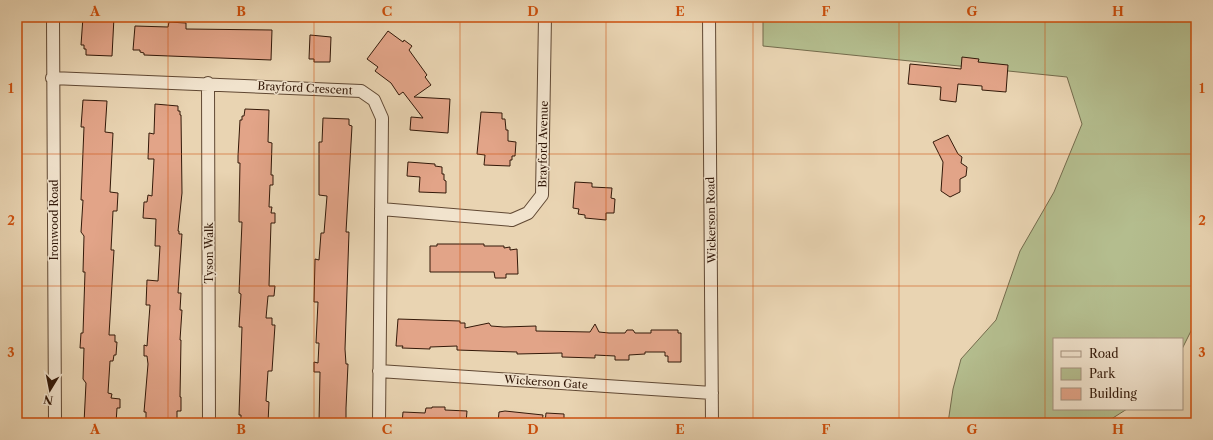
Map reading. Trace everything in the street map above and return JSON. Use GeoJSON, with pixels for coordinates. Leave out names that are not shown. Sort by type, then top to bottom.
{"type":"FeatureCollection","features":[{"type":"Feature","properties":{"kind":"street","name":"Ironwood Road"},"geometry":{"type":"LineString","coordinates":[[53,17],[52,78],[55,423]]}},
{"type":"Feature","properties":{"kind":"street","name":"Brayford Avenue"},"geometry":{"type":"LineString","coordinates":[[381,210],[512,220],[528,213],[542,195],[545,17]]}},
{"type":"Feature","properties":{"kind":"street","name":"Wickerson Road"},"geometry":{"type":"LineString","coordinates":[[709,17],[712,423]]}},
{"type":"Feature","properties":{"kind":"street","name":"Brayford Crescent"},"geometry":{"type":"LineString","coordinates":[[52,78],[208,83],[361,91],[374,100],[382,118],[379,423]]}},
{"type":"Feature","properties":{"kind":"street","name":"Tyson Walk"},"geometry":{"type":"LineString","coordinates":[[208,83],[209,423]]}},
{"type":"Feature","properties":{"kind":"street","name":"Wickerson Gate"},"geometry":{"type":"LineString","coordinates":[[379,371],[712,393]]}},
{"type":"Feature","properties":{"kind":"green space"},"geometry":{"type":"Polygon","coordinates":[[[763,17],[1196,17],[1196,326],[1192,329],[1183,347],[1183,338],[1053,338],[1053,410],[1125,410],[1105,423],[948,423],[953,389],[961,359],[996,320],[1020,251],[1054,192],[1082,124],[1067,77],[763,46],[763,17]]]}},
{"type":"Feature","properties":{"kind":"building"},"geometry":{"type":"Polygon","coordinates":[[[83,17],[114,17],[112,56],[86,55],[84,45],[81,45],[83,17]]]}},
{"type":"Feature","properties":{"kind":"building"},"geometry":{"type":"Polygon","coordinates":[[[169,22],[186,23],[186,29],[272,30],[271,60],[144,55],[144,53],[140,52],[140,50],[133,50],[135,26],[168,27],[169,22]]]}},
{"type":"Feature","properties":{"kind":"building"},"geometry":{"type":"Polygon","coordinates":[[[388,31],[403,42],[404,40],[412,46],[409,50],[427,75],[425,77],[431,85],[414,97],[450,99],[448,133],[410,130],[411,117],[423,118],[403,92],[399,95],[391,83],[375,71],[378,67],[367,59],[388,31]]]}},
{"type":"Feature","properties":{"kind":"building"},"geometry":{"type":"Polygon","coordinates":[[[310,35],[331,37],[330,62],[314,62],[314,59],[309,59],[310,35]]]}},
{"type":"Feature","properties":{"kind":"building"},"geometry":{"type":"Polygon","coordinates":[[[962,57],[979,59],[978,62],[1008,65],[1006,92],[982,90],[982,86],[958,84],[956,102],[940,100],[941,87],[908,84],[910,64],[961,69],[962,57]]]}},
{"type":"Feature","properties":{"kind":"building"},"geometry":{"type":"Polygon","coordinates":[[[83,100],[107,101],[105,132],[113,133],[110,192],[118,193],[117,211],[113,211],[111,250],[114,250],[109,335],[115,335],[115,342],[117,342],[116,355],[114,355],[113,361],[110,361],[108,393],[112,394],[111,398],[120,399],[120,408],[117,408],[116,423],[84,423],[86,383],[83,379],[84,348],[80,348],[81,333],[83,333],[85,272],[83,272],[84,236],[81,232],[84,127],[81,127],[83,100]]]}},
{"type":"Feature","properties":{"kind":"building"},"geometry":{"type":"Polygon","coordinates":[[[155,104],[178,106],[178,111],[180,111],[181,115],[182,193],[178,231],[179,234],[182,234],[178,293],[181,293],[180,310],[182,310],[180,340],[181,411],[177,411],[177,422],[146,420],[146,412],[144,412],[148,364],[147,356],[144,356],[144,345],[147,346],[150,305],[146,305],[147,280],[158,281],[160,246],[155,246],[156,219],[143,218],[144,202],[147,202],[148,195],[152,196],[154,159],[148,159],[149,133],[154,134],[155,104]]]}},
{"type":"Feature","properties":{"kind":"building"},"geometry":{"type":"Polygon","coordinates":[[[245,109],[269,110],[268,142],[272,143],[271,175],[273,175],[273,185],[270,185],[269,207],[272,207],[271,213],[275,213],[275,223],[271,223],[269,286],[275,286],[274,296],[268,296],[266,318],[272,318],[272,325],[275,325],[272,371],[268,371],[266,401],[269,402],[268,423],[245,423],[245,420],[241,420],[241,415],[239,415],[242,327],[239,327],[241,294],[239,293],[242,222],[239,222],[240,163],[238,163],[238,156],[240,120],[242,120],[242,116],[244,116],[245,109]]]}},
{"type":"Feature","properties":{"kind":"building"},"geometry":{"type":"Polygon","coordinates":[[[481,112],[502,113],[502,119],[505,119],[506,130],[508,130],[508,141],[516,142],[515,156],[512,156],[512,160],[510,160],[510,166],[484,165],[485,155],[477,154],[481,112]]]}},
{"type":"Feature","properties":{"kind":"building"},"geometry":{"type":"Polygon","coordinates":[[[323,118],[349,119],[349,125],[352,126],[346,232],[349,232],[345,349],[346,364],[348,364],[346,419],[341,419],[341,423],[319,423],[320,372],[314,372],[314,362],[318,363],[319,343],[316,343],[318,302],[314,302],[315,259],[319,260],[321,233],[324,233],[327,196],[319,195],[319,142],[322,142],[323,118]]]}},
{"type":"Feature","properties":{"kind":"building"},"geometry":{"type":"Polygon","coordinates":[[[948,135],[958,154],[962,157],[961,163],[967,167],[966,176],[960,179],[960,192],[950,197],[941,191],[943,162],[933,142],[948,135]]]}},
{"type":"Feature","properties":{"kind":"building"},"geometry":{"type":"Polygon","coordinates":[[[408,162],[435,164],[435,166],[442,167],[442,174],[444,174],[444,180],[446,181],[446,193],[419,192],[420,177],[407,176],[408,162]]]}},
{"type":"Feature","properties":{"kind":"building"},"geometry":{"type":"Polygon","coordinates":[[[575,182],[592,183],[592,187],[612,188],[611,198],[615,199],[614,213],[606,213],[606,220],[585,218],[585,215],[578,214],[579,209],[573,208],[575,182]]]}},
{"type":"Feature","properties":{"kind":"building"},"geometry":{"type":"Polygon","coordinates":[[[437,244],[484,244],[484,246],[504,246],[504,248],[510,247],[510,250],[517,249],[518,274],[506,274],[506,278],[495,278],[494,272],[430,272],[430,246],[437,246],[437,244]]]}},
{"type":"Feature","properties":{"kind":"building"},"geometry":{"type":"Polygon","coordinates":[[[398,319],[460,321],[460,323],[465,323],[465,328],[489,323],[491,326],[504,327],[536,326],[536,331],[590,332],[595,324],[599,332],[609,333],[625,333],[627,330],[633,330],[635,333],[651,333],[651,330],[678,330],[678,333],[681,333],[681,362],[668,362],[668,356],[665,356],[665,352],[645,352],[645,354],[629,355],[629,360],[615,360],[615,356],[595,355],[595,358],[562,357],[562,353],[517,354],[517,352],[457,350],[457,346],[430,347],[430,349],[402,348],[403,346],[396,346],[398,319]]]}},
{"type":"Feature","properties":{"kind":"building"},"geometry":{"type":"Polygon","coordinates":[[[445,407],[445,410],[467,411],[466,423],[402,423],[403,412],[425,413],[426,408],[445,407]]]}},
{"type":"Feature","properties":{"kind":"building"},"geometry":{"type":"Polygon","coordinates":[[[505,411],[543,415],[542,423],[498,423],[499,412],[505,411]]]}},
{"type":"Feature","properties":{"kind":"building"},"geometry":{"type":"Polygon","coordinates":[[[546,413],[564,414],[564,423],[545,423],[546,413]]]}}]}
